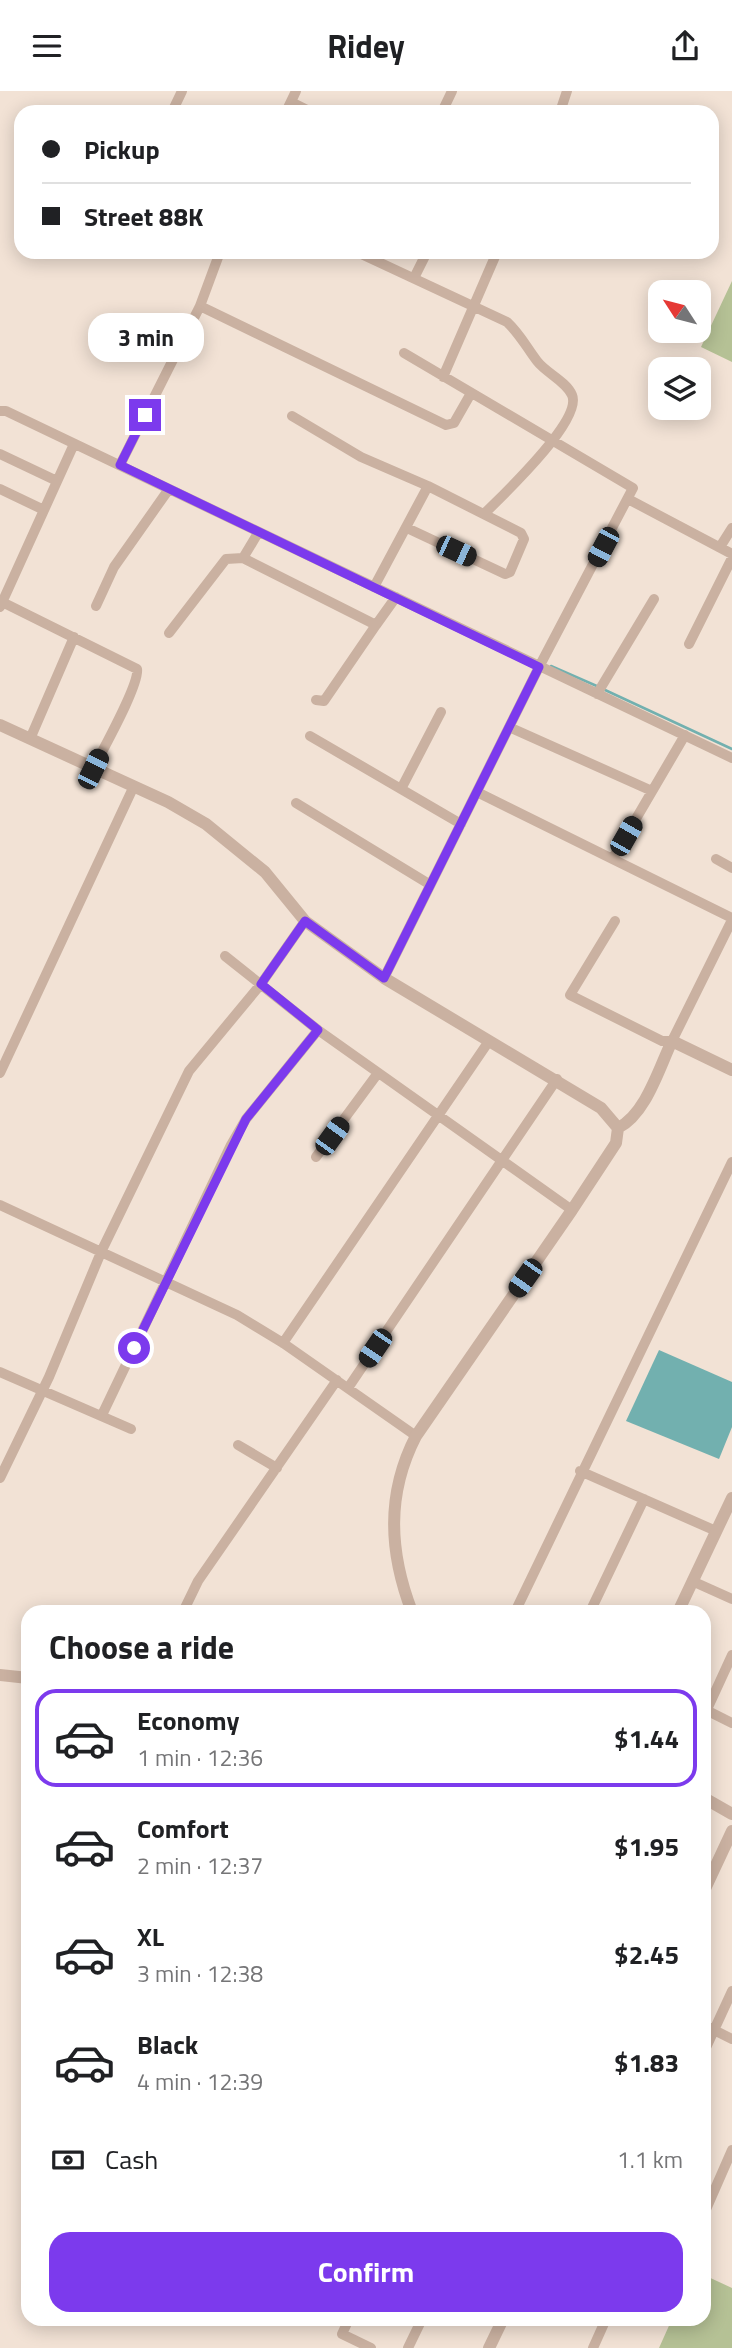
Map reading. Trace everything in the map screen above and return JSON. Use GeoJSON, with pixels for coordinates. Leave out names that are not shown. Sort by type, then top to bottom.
{"type":"FeatureCollection","features":[{"type":"Feature","properties":{"kind":"street"},"geometry":{"type":"LineString","coordinates":[[120,465],[200,306],[217,259]]}},
{"type":"Feature","properties":{"kind":"street"},"geometry":{"type":"LineString","coordinates":[[372,259],[475,309],[508,322],[538,363],[571,393],[573,403],[553,443],[484,514]]}},
{"type":"Feature","properties":{"kind":"street"},"geometry":{"type":"LineString","coordinates":[[414,278],[424,259]]}},
{"type":"Feature","properties":{"kind":"street"},"geometry":{"type":"LineString","coordinates":[[443,377],[475,309],[494,259]]}},
{"type":"Feature","properties":{"kind":"street"},"geometry":{"type":"LineString","coordinates":[[200,306],[446,425],[454,423],[470,395]]}},
{"type":"Feature","properties":{"kind":"street"},"geometry":{"type":"LineString","coordinates":[[384,978],[539,667],[633,488],[470,395],[404,353]]}},
{"type":"Feature","properties":{"kind":"street"},"geometry":{"type":"LineString","coordinates":[[0,411],[170,488],[539,667],[599,689],[732,758]]}},
{"type":"Feature","properties":{"kind":"street"},"geometry":{"type":"LineString","coordinates":[[292,416],[361,457],[484,514],[521,533],[524,539],[510,572],[505,574],[407,528]]}},
{"type":"Feature","properties":{"kind":"street"},"geometry":{"type":"LineString","coordinates":[[74,444],[1,604],[133,664],[138,675],[93,769]]}},
{"type":"Feature","properties":{"kind":"street"},"geometry":{"type":"LineString","coordinates":[[0,454],[57,481]]}},
{"type":"Feature","properties":{"kind":"street"},"geometry":{"type":"LineString","coordinates":[[374,587],[428,486]]}},
{"type":"Feature","properties":{"kind":"street"},"geometry":{"type":"LineString","coordinates":[[96,606],[114,567],[170,488]]}},
{"type":"Feature","properties":{"kind":"street"},"geometry":{"type":"LineString","coordinates":[[0,489],[44,510]]}},
{"type":"Feature","properties":{"kind":"street"},"geometry":{"type":"LineString","coordinates":[[628,499],[720,547],[732,556],[689,644]]}},
{"type":"Feature","properties":{"kind":"street"},"geometry":{"type":"LineString","coordinates":[[720,547],[732,528]]}},
{"type":"Feature","properties":{"kind":"street"},"geometry":{"type":"LineString","coordinates":[[243,558],[258,533]]}},
{"type":"Feature","properties":{"kind":"street"},"geometry":{"type":"LineString","coordinates":[[169,633],[226,559],[243,558],[376,625]]}},
{"type":"Feature","properties":{"kind":"street"},"geometry":{"type":"LineString","coordinates":[[316,700],[324,701],[333,690],[396,597]]}},
{"type":"Feature","properties":{"kind":"street"},"geometry":{"type":"LineString","coordinates":[[599,689],[653,599]]}},
{"type":"Feature","properties":{"kind":"street"},"geometry":{"type":"LineString","coordinates":[[30,739],[74,637]]}},
{"type":"Feature","properties":{"kind":"street"},"geometry":{"type":"LineString","coordinates":[[401,789],[441,712]]}},
{"type":"Feature","properties":{"kind":"street"},"geometry":{"type":"LineString","coordinates":[[0,725],[206,824],[265,871],[305,921],[384,978],[601,1108],[618,1128],[616,1143],[416,1436],[400,1469],[393,1506],[395,1551],[410,1605]]}},
{"type":"Feature","properties":{"kind":"street"},"geometry":{"type":"LineString","coordinates":[[509,727],[652,791]]}},
{"type":"Feature","properties":{"kind":"street"},"geometry":{"type":"LineString","coordinates":[[613,858],[685,735]]}},
{"type":"Feature","properties":{"kind":"street"},"geometry":{"type":"LineString","coordinates":[[310,736],[461,824]]}},
{"type":"Feature","properties":{"kind":"street"},"geometry":{"type":"LineString","coordinates":[[0,1073],[133,788]]}},
{"type":"Feature","properties":{"kind":"street"},"geometry":{"type":"LineString","coordinates":[[477,792],[732,919],[643,1101],[628,1123],[618,1128]]}},
{"type":"Feature","properties":{"kind":"street"},"geometry":{"type":"LineString","coordinates":[[296,803],[429,884]]}},
{"type":"Feature","properties":{"kind":"street"},"geometry":{"type":"LineString","coordinates":[[716,859],[732,868]]}},
{"type":"Feature","properties":{"kind":"street"},"geometry":{"type":"LineString","coordinates":[[0,1478],[42,1390],[102,1250],[189,1071],[261,984],[305,921]]}},
{"type":"Feature","properties":{"kind":"street"},"geometry":{"type":"LineString","coordinates":[[615,921],[570,995],[654,1039],[672,1041],[732,1070]]}},
{"type":"Feature","properties":{"kind":"street"},"geometry":{"type":"LineString","coordinates":[[225,956],[318,1030],[572,1210]]}},
{"type":"Feature","properties":{"kind":"street"},"geometry":{"type":"LineString","coordinates":[[102,1415],[246,1119],[318,1030]]}},
{"type":"Feature","properties":{"kind":"street"},"geometry":{"type":"LineString","coordinates":[[283,1343],[489,1041]]}},
{"type":"Feature","properties":{"kind":"street"},"geometry":{"type":"LineString","coordinates":[[316,1157],[378,1073]]}},
{"type":"Feature","properties":{"kind":"street"},"geometry":{"type":"LineString","coordinates":[[348,1388],[556,1079]]}},
{"type":"Feature","properties":{"kind":"street"},"geometry":{"type":"LineString","coordinates":[[518,1605],[580,1471],[732,1162]]}},
{"type":"Feature","properties":{"kind":"street"},"geometry":{"type":"LineString","coordinates":[[0,1205],[102,1250],[237,1315],[283,1343],[416,1436]]}},
{"type":"Feature","properties":{"kind":"street"},"geometry":{"type":"LineString","coordinates":[[0,1373],[131,1429]]}},
{"type":"Feature","properties":{"kind":"street"},"geometry":{"type":"LineString","coordinates":[[186,1605],[198,1581],[337,1380]]}},
{"type":"Feature","properties":{"kind":"street"},"geometry":{"type":"LineString","coordinates":[[238,1445],[277,1468]]}},
{"type":"Feature","properties":{"kind":"street"},"geometry":{"type":"LineString","coordinates":[[580,1471],[716,1531]]}},
{"type":"Feature","properties":{"kind":"street"},"geometry":{"type":"LineString","coordinates":[[681,1605],[716,1531],[728,1516],[732,1498]]}},
{"type":"Feature","properties":{"kind":"street"},"geometry":{"type":"LineString","coordinates":[[593,1605],[643,1499]]}},
{"type":"Feature","properties":{"kind":"street"},"geometry":{"type":"LineString","coordinates":[[692,1581],[732,1599]]}},
{"type":"Feature","properties":{"kind":"street"},"geometry":{"type":"LineString","coordinates":[[711,1700],[732,1655]]}},
{"type":"Feature","properties":{"kind":"street"},"geometry":{"type":"LineString","coordinates":[[0,1675],[21,1677]]}},
{"type":"Feature","properties":{"kind":"street"},"geometry":{"type":"LineString","coordinates":[[711,1715],[732,1723]]}},
{"type":"Feature","properties":{"kind":"street"},"geometry":{"type":"LineString","coordinates":[[711,1802],[732,1814]]}},
{"type":"Feature","properties":{"kind":"street"},"geometry":{"type":"LineString","coordinates":[[711,1876],[732,1831]]}},
{"type":"Feature","properties":{"kind":"street"},"geometry":{"type":"LineString","coordinates":[[711,2025],[732,1991]]}},
{"type":"Feature","properties":{"kind":"street"},"geometry":{"type":"LineString","coordinates":[[711,2029],[732,2039]]}},
{"type":"Feature","properties":{"kind":"street"},"geometry":{"type":"LineString","coordinates":[[711,2198],[732,2150]]}},
{"type":"Feature","properties":{"kind":"street"},"geometry":{"type":"LineString","coordinates":[[346,2326],[342,2334],[371,2348]]}},
{"type":"Feature","properties":{"kind":"street"},"geometry":{"type":"LineString","coordinates":[[408,2348],[419,2326]]}},
{"type":"Feature","properties":{"kind":"street"},"geometry":{"type":"LineString","coordinates":[[489,2348],[500,2326]]}},
{"type":"Feature","properties":{"kind":"street"},"geometry":{"type":"LineString","coordinates":[[593,2348],[604,2326]]}},
{"type":"Feature","properties":{"kind":"green space"},"geometry":{"type":"Polygon","coordinates":[[[732,281],[732,362],[701,347],[703,343],[711,343],[711,326],[732,281]]]}},
{"type":"Feature","properties":{"kind":"green space"},"geometry":{"type":"Polygon","coordinates":[[[711,2278],[732,2288],[732,2348],[659,2348],[669,2326],[711,2326],[711,2278]]]}},
{"type":"Feature","properties":{"kind":"water"},"geometry":{"type":"Polygon","coordinates":[[[659,1350],[732,1382],[732,1427],[719,1459],[626,1421],[659,1350]]]}},
{"type":"Feature","properties":{"kind":"waterway"},"geometry":{"type":"LineString","coordinates":[[551,666],[599,687]]}},
{"type":"Feature","properties":{"kind":"waterway"},"geometry":{"type":"LineString","coordinates":[[605,690],[732,749]]}},
{"type":"Feature","properties":{"kind":"route"},"geometry":{"type":"LineString","coordinates":[[134,1348],[246,1119],[318,1030],[261,984],[305,921],[384,978],[539,667],[120,465],[145,415]]}}]}
